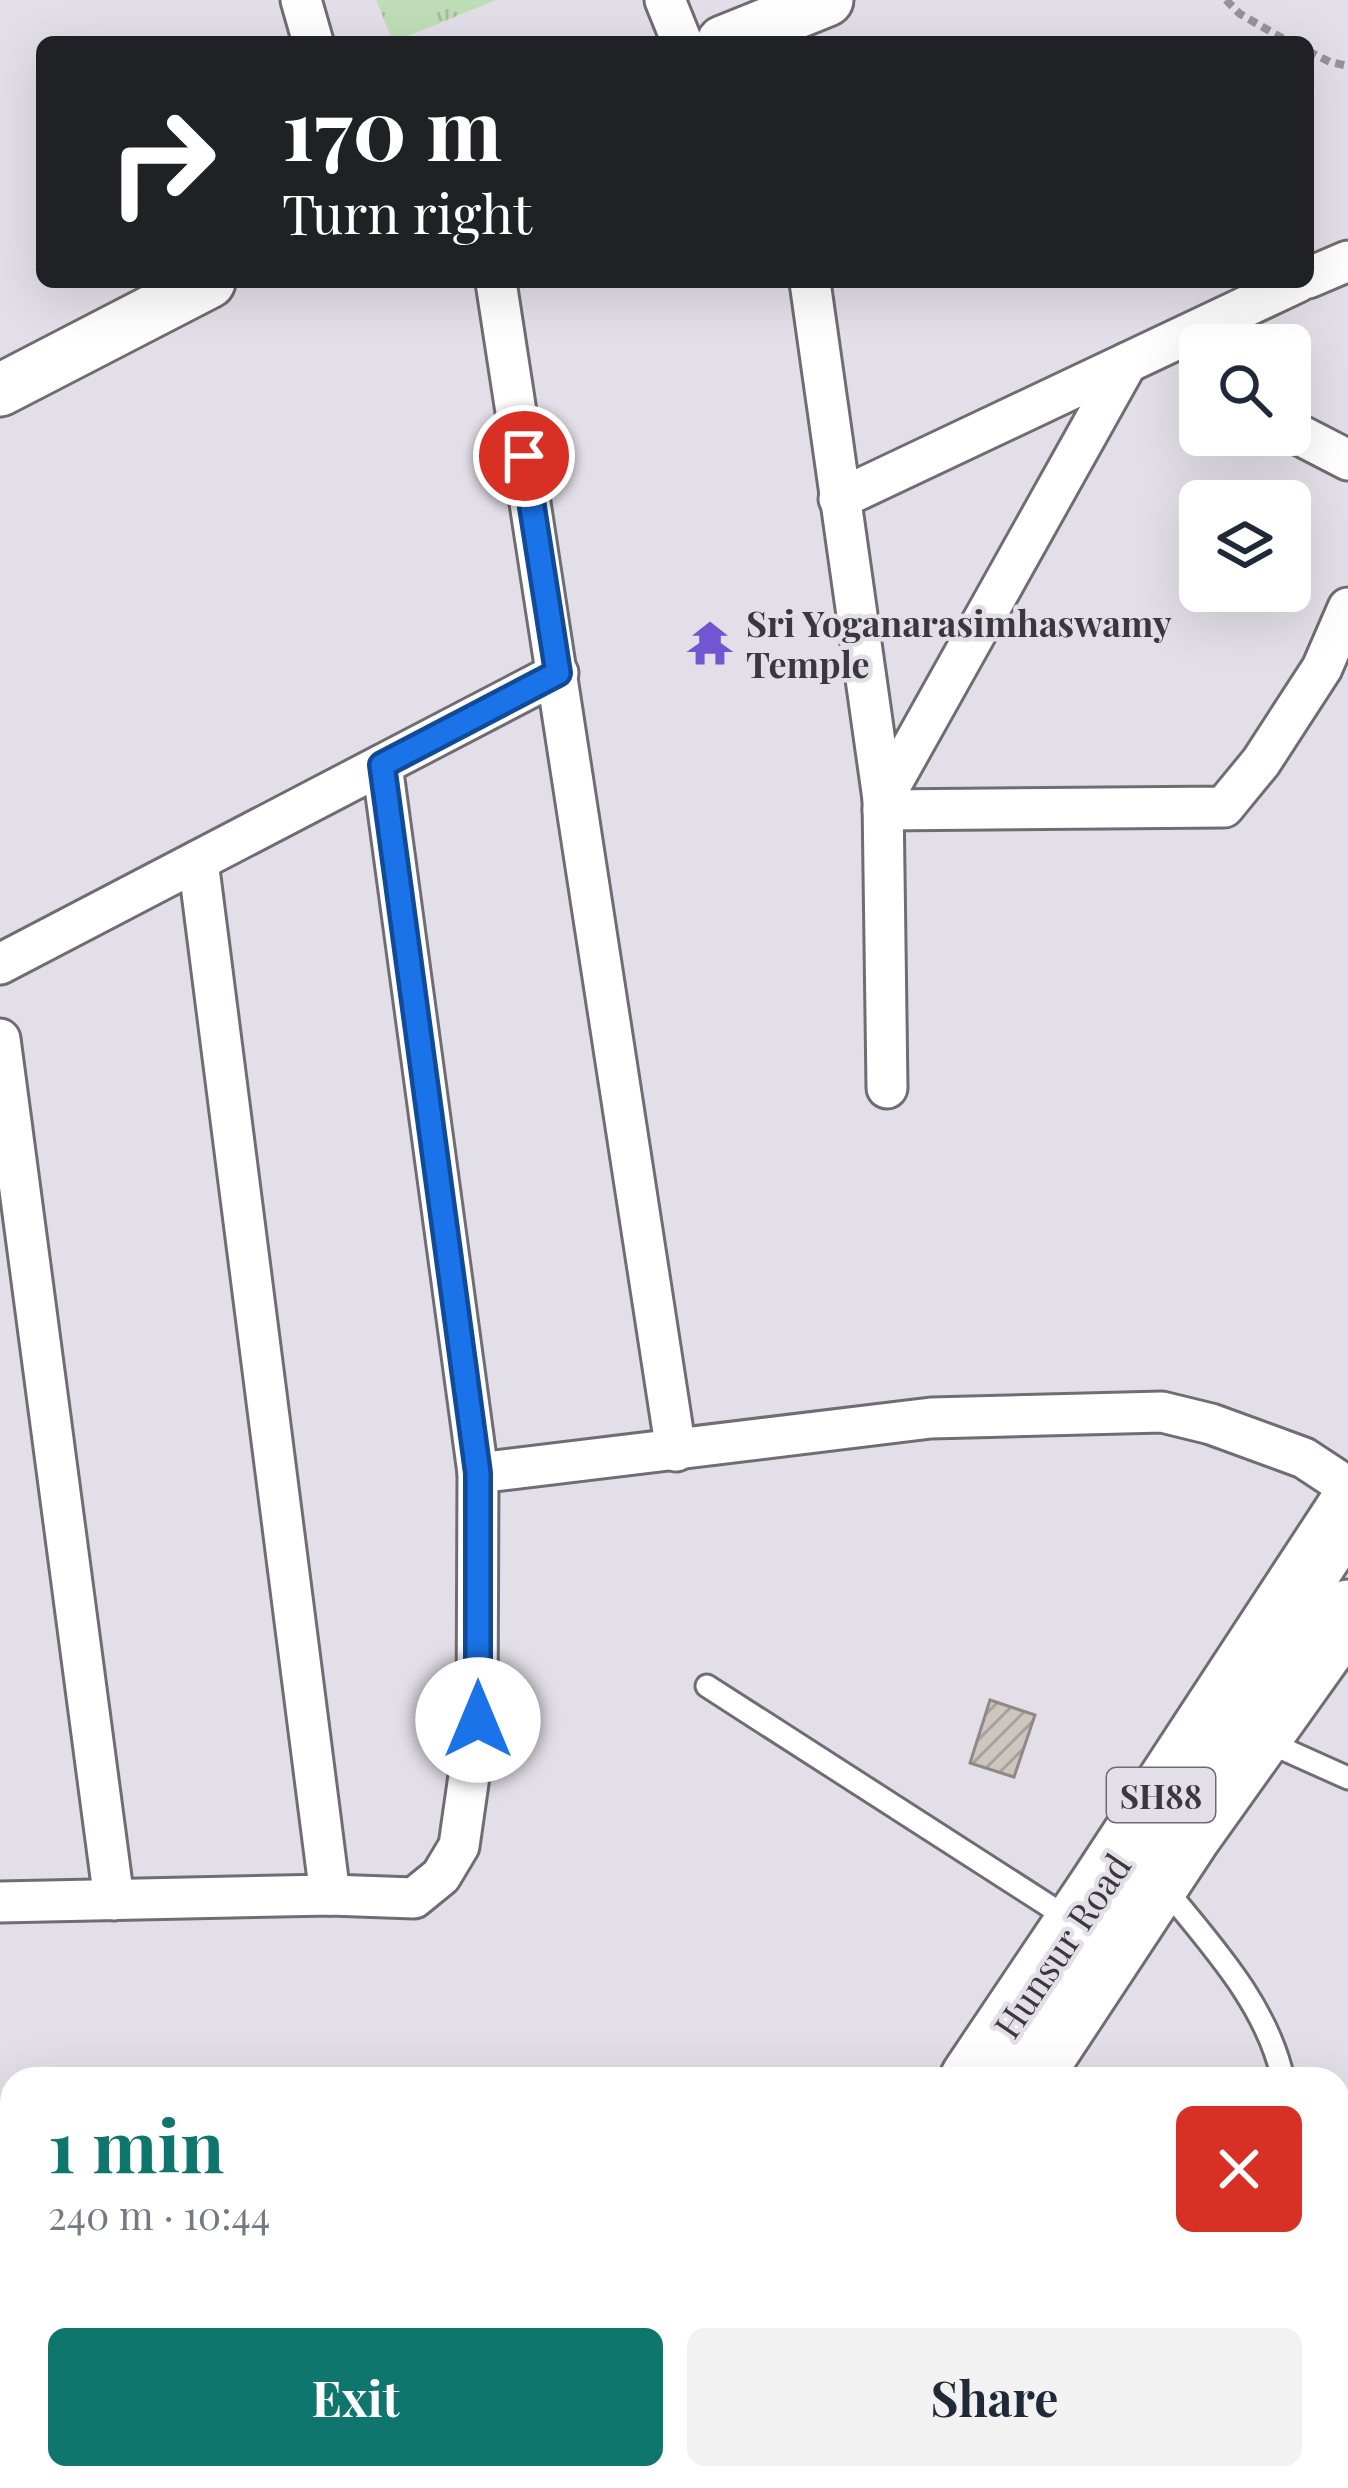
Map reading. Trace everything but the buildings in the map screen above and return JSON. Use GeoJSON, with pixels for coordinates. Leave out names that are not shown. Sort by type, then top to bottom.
{"type":"FeatureCollection","features":[{"type":"Feature","properties":{"kind":"main road","name":"Hunsur Road"},"geometry":{"type":"LineString","coordinates":[[979,2067],[1076,1924],[1238,1726],[1348,1510]]}},
{"type":"Feature","properties":{"kind":"main road"},"geometry":{"type":"LineString","coordinates":[[1036,2067],[1189,1835],[1238,1726],[1348,1612]]}},
{"type":"Feature","properties":{"kind":"street"},"geometry":{"type":"LineString","coordinates":[[301,0],[311,36]]}},
{"type":"Feature","properties":{"kind":"street"},"geometry":{"type":"LineString","coordinates":[[665,0],[680,36]]}},
{"type":"Feature","properties":{"kind":"street"},"geometry":{"type":"LineString","coordinates":[[777,32],[826,0]]}},
{"type":"Feature","properties":{"kind":"street"},"geometry":{"type":"LineString","coordinates":[[1314,275],[1348,260]]}},
{"type":"Feature","properties":{"kind":"street"},"geometry":{"type":"LineString","coordinates":[[0,390],[197,288]]}},
{"type":"Feature","properties":{"kind":"street"},"geometry":{"type":"LineString","coordinates":[[497,288],[676,1451]]}},
{"type":"Feature","properties":{"kind":"street"},"geometry":{"type":"LineString","coordinates":[[811,288],[883,805],[887,1088]]}},
{"type":"Feature","properties":{"kind":"street"},"geometry":{"type":"LineString","coordinates":[[1232,324],[1289,288]]}},
{"type":"Feature","properties":{"kind":"street"},"geometry":{"type":"LineString","coordinates":[[839,499],[1127,363],[1179,355]]}},
{"type":"Feature","properties":{"kind":"street"},"geometry":{"type":"LineString","coordinates":[[883,805],[1127,363]]}},
{"type":"Feature","properties":{"kind":"street"},"geometry":{"type":"LineString","coordinates":[[1311,441],[1348,460]]}},
{"type":"Feature","properties":{"kind":"street"},"geometry":{"type":"LineString","coordinates":[[883,805],[1224,807],[1261,762],[1322,668],[1348,608]]}},
{"type":"Feature","properties":{"kind":"street"},"geometry":{"type":"LineString","coordinates":[[0,964],[558,673]]}},
{"type":"Feature","properties":{"kind":"street"},"geometry":{"type":"LineString","coordinates":[[0,1902],[329,1894],[414,1898],[441,1876],[459,1846],[478,1720],[478,1473],[382,765]]}},
{"type":"Feature","properties":{"kind":"street"},"geometry":{"type":"LineString","coordinates":[[198,861],[329,1894]]}},
{"type":"Feature","properties":{"kind":"street"},"geometry":{"type":"LineString","coordinates":[[0,1039],[114,1900]]}},
{"type":"Feature","properties":{"kind":"street"},"geometry":{"type":"LineString","coordinates":[[478,1473],[931,1418],[1162,1412],[1211,1424],[1304,1458],[1348,1487]]}},
{"type":"Feature","properties":{"kind":"lane"},"geometry":{"type":"LineString","coordinates":[[707,1685],[1076,1924]]}},
{"type":"Feature","properties":{"kind":"lane"},"geometry":{"type":"LineString","coordinates":[[1238,1726],[1348,1778]]}},
{"type":"Feature","properties":{"kind":"lane"},"geometry":{"type":"LineString","coordinates":[[1159,1881],[1238,1980],[1280,2067]]}},
{"type":"Feature","properties":{"kind":"path"},"geometry":{"type":"LineString","coordinates":[[1226,0],[1240,14],[1278,36]]}},
{"type":"Feature","properties":{"kind":"path"},"geometry":{"type":"LineString","coordinates":[[1314,54],[1348,66]]}},
{"type":"Feature","properties":{"kind":"green space"},"geometry":{"type":"Polygon","coordinates":[[[376,0],[496,0],[408,36],[391,36],[376,0]]]}},
{"type":"Feature","properties":{"kind":"place","name":"Sri Yoganarasimhaswamy Temple"},"geometry":{"type":"Point","coordinates":[710,643]}},
{"type":"Feature","properties":{"kind":"route"},"geometry":{"type":"LineString","coordinates":[[478,1720],[478,1473],[382,765],[558,673],[524,456]]}}]}
